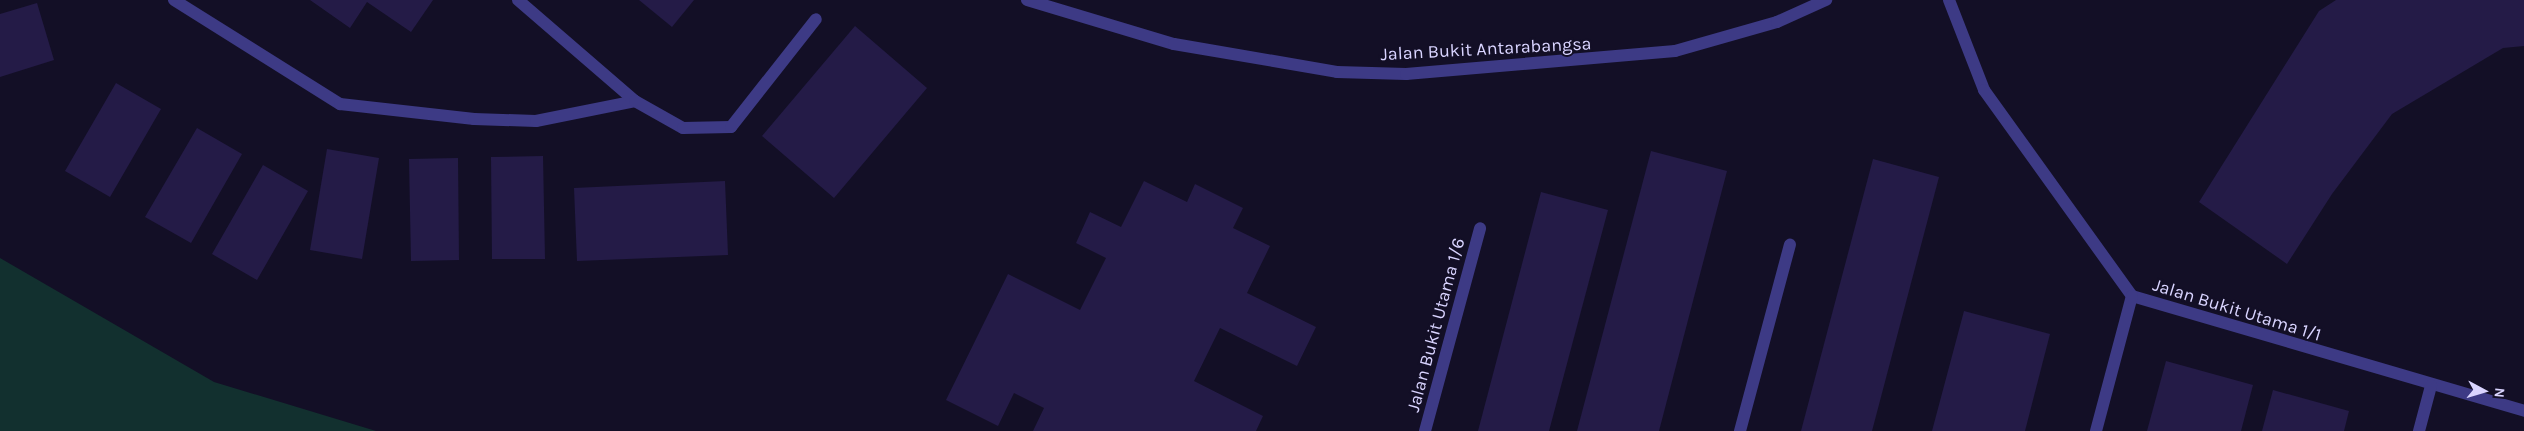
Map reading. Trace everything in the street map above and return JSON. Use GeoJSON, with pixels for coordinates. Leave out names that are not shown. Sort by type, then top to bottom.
{"type":"FeatureCollection","features":[{"type":"Feature","properties":{"kind":"street"},"geometry":{"type":"LineString","coordinates":[[174,0],[340,104],[474,119],[536,121],[635,101]]}},
{"type":"Feature","properties":{"kind":"street"},"geometry":{"type":"LineString","coordinates":[[518,0],[635,101],[683,128],[732,127],[816,19]]}},
{"type":"Feature","properties":{"kind":"street","name":"Jalan Bukit Antarabangsa"},"geometry":{"type":"LineString","coordinates":[[1027,0],[1174,44],[1336,72],[1406,74],[1675,51],[1777,22],[1826,0]]}},
{"type":"Feature","properties":{"kind":"street","name":"Jalan Bukit Utama 1/1"},"geometry":{"type":"LineString","coordinates":[[1949,0],[1984,90],[2132,296],[2431,386],[2524,411]]}},
{"type":"Feature","properties":{"kind":"street","name":"Jalan Bukit Utama 1/6"},"geometry":{"type":"LineString","coordinates":[[1425,431],[1480,228]]}},
{"type":"Feature","properties":{"kind":"street"},"geometry":{"type":"LineString","coordinates":[[1740,431],[1790,245]]}},
{"type":"Feature","properties":{"kind":"street"},"geometry":{"type":"LineString","coordinates":[[2096,431],[2132,296]]}},
{"type":"Feature","properties":{"kind":"street"},"geometry":{"type":"LineString","coordinates":[[2420,431],[2431,386]]}},
{"type":"Feature","properties":{"kind":"green space"},"geometry":{"type":"Polygon","coordinates":[[[0,258],[214,382],[376,431],[0,431],[0,258]]]}},
{"type":"Feature","properties":{"kind":"building"},"geometry":{"type":"Polygon","coordinates":[[[310,0],[433,0],[411,32],[367,2],[350,28],[310,0]]]}},
{"type":"Feature","properties":{"kind":"building"},"geometry":{"type":"Polygon","coordinates":[[[639,0],[694,0],[672,27],[639,0]]]}},
{"type":"Feature","properties":{"kind":"building"},"geometry":{"type":"Polygon","coordinates":[[[2336,0],[2524,0],[2524,46],[2503,48],[2392,114],[2332,194],[2287,264],[2199,202],[2319,11],[2336,0]]]}},
{"type":"Feature","properties":{"kind":"building"},"geometry":{"type":"Polygon","coordinates":[[[37,3],[54,60],[0,77],[0,14],[37,3]]]}},
{"type":"Feature","properties":{"kind":"building"},"geometry":{"type":"Polygon","coordinates":[[[855,26],[927,88],[834,198],[762,136],[855,26]]]}},
{"type":"Feature","properties":{"kind":"building"},"geometry":{"type":"Polygon","coordinates":[[[116,83],[161,109],[110,197],[65,171],[116,83]]]}},
{"type":"Feature","properties":{"kind":"building"},"geometry":{"type":"Polygon","coordinates":[[[197,128],[242,154],[191,243],[145,217],[197,128]]]}},
{"type":"Feature","properties":{"kind":"building"},"geometry":{"type":"Polygon","coordinates":[[[327,149],[379,158],[362,259],[310,250],[327,149]]]}},
{"type":"Feature","properties":{"kind":"building"},"geometry":{"type":"Polygon","coordinates":[[[1651,151],[1727,171],[1659,431],[1577,431],[1651,151]]]}},
{"type":"Feature","properties":{"kind":"building"},"geometry":{"type":"Polygon","coordinates":[[[543,156],[545,259],[492,259],[491,157],[543,156]]]}},
{"type":"Feature","properties":{"kind":"building"},"geometry":{"type":"Polygon","coordinates":[[[458,158],[459,260],[411,261],[409,159],[458,158]]]}},
{"type":"Feature","properties":{"kind":"building"},"geometry":{"type":"Polygon","coordinates":[[[1873,159],[1939,177],[1872,431],[1801,431],[1873,159]]]}},
{"type":"Feature","properties":{"kind":"building"},"geometry":{"type":"Polygon","coordinates":[[[263,165],[308,191],[257,280],[212,254],[263,165]]]}},
{"type":"Feature","properties":{"kind":"building"},"geometry":{"type":"Polygon","coordinates":[[[725,181],[728,255],[577,261],[574,188],[725,181]]]}},
{"type":"Feature","properties":{"kind":"building"},"geometry":{"type":"Polygon","coordinates":[[[1144,181],[1187,202],[1195,184],[1243,208],[1233,228],[1270,246],[1247,293],[1316,327],[1297,366],[1220,328],[1194,381],[1263,416],[1256,431],[1033,431],[1044,408],[1014,393],[998,426],[946,400],[1008,274],[1080,310],[1106,258],[1076,243],[1090,212],[1121,227],[1144,181]]]}},
{"type":"Feature","properties":{"kind":"building"},"geometry":{"type":"Polygon","coordinates":[[[1541,192],[1608,210],[1549,431],[1478,431],[1541,192]]]}},
{"type":"Feature","properties":{"kind":"building"},"geometry":{"type":"Polygon","coordinates":[[[1964,311],[2050,334],[2025,431],[1932,431],[1964,311]]]}},
{"type":"Feature","properties":{"kind":"building"},"geometry":{"type":"Polygon","coordinates":[[[2166,361],[2253,385],[2241,431],[2147,431],[2166,361]]]}},
{"type":"Feature","properties":{"kind":"building"},"geometry":{"type":"Polygon","coordinates":[[[2273,390],[2349,411],[2344,431],[2262,431],[2273,390]]]}}]}
